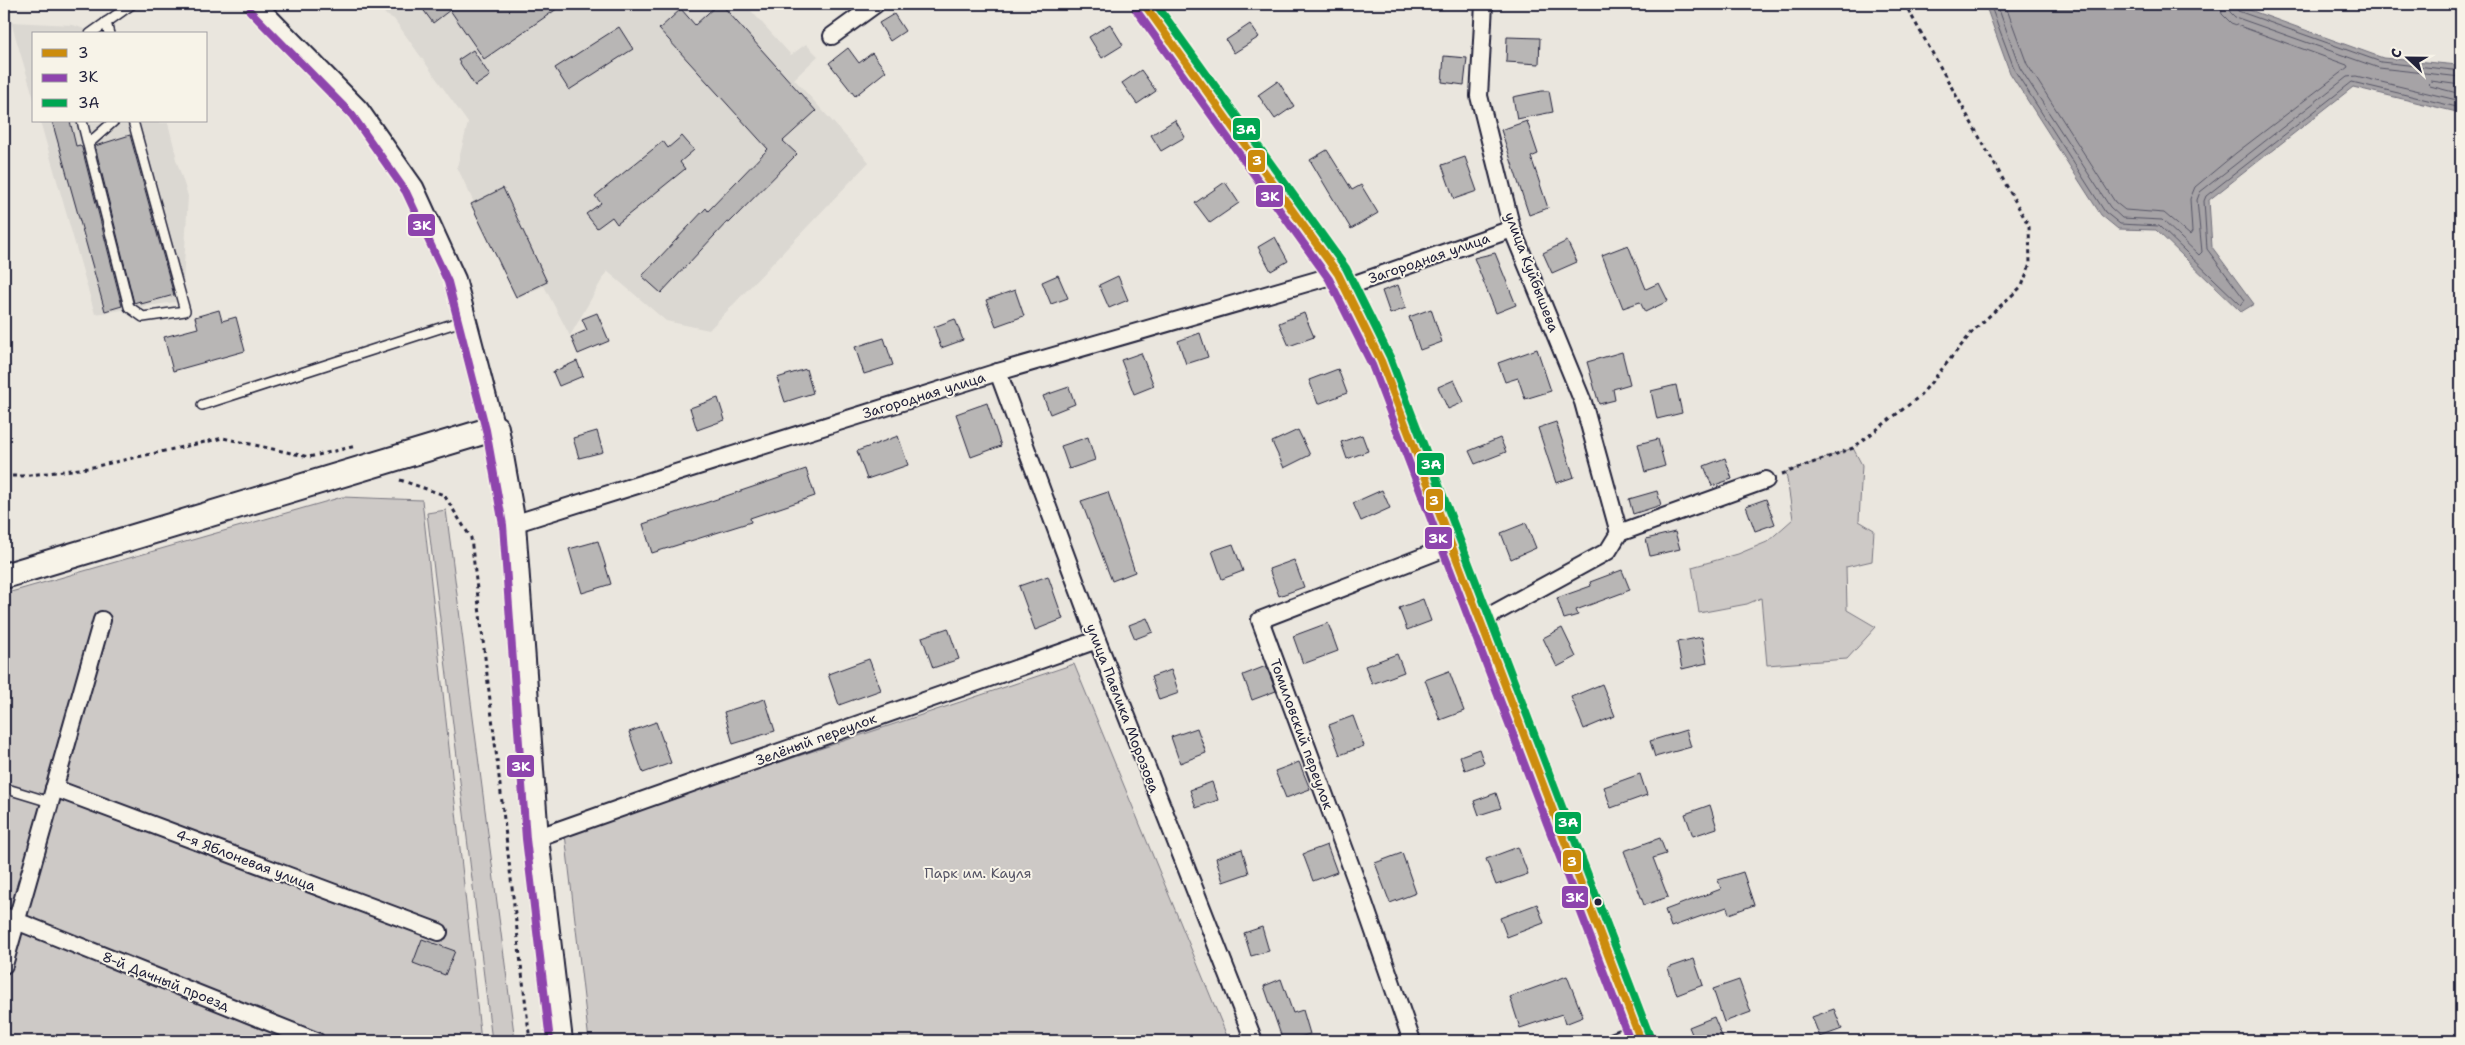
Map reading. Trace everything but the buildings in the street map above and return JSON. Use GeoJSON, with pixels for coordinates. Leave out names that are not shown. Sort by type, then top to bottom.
{"type":"FeatureCollection","features":[{"type":"Feature","properties":{"kind":"street"},"geometry":{"type":"LineString","coordinates":[[257,4],[360,109],[415,187],[457,279],[496,428],[513,524],[536,838],[560,1041]]}},
{"type":"Feature","properties":{"kind":"street"},"geometry":{"type":"LineString","coordinates":[[832,36],[876,4]]}},
{"type":"Feature","properties":{"kind":"street"},"geometry":{"type":"LineString","coordinates":[[1144,4],[1342,280],[1382,361],[1639,1037],[1614,1041]]}},
{"type":"Feature","properties":{"kind":"street","name":"улица Куйбышева"},"geometry":{"type":"LineString","coordinates":[[1484,4],[1479,96],[1512,229],[1583,402],[1619,533]]}},
{"type":"Feature","properties":{"kind":"street","name":"Загородная улица"},"geometry":{"type":"LineString","coordinates":[[513,524],[998,372],[1342,280],[1512,229]]}},
{"type":"Feature","properties":{"kind":"street","name":"улица Павлика Морозова"},"geometry":{"type":"LineString","coordinates":[[998,372],[1096,640],[1254,1041]]}},
{"type":"Feature","properties":{"kind":"street"},"geometry":{"type":"LineString","coordinates":[[4,576],[496,428]]}},
{"type":"Feature","properties":{"kind":"street"},"geometry":{"type":"LineString","coordinates":[[1480,622],[1608,550],[1619,533],[1766,480]]}},
{"type":"Feature","properties":{"kind":"street","name":"Томиловский переулок"},"geometry":{"type":"LineString","coordinates":[[1412,1041],[1356,880],[1260,620],[1451,546]]}},
{"type":"Feature","properties":{"kind":"street"},"geometry":{"type":"LineString","coordinates":[[4,965],[10,918],[52,795],[102,620]]}},
{"type":"Feature","properties":{"kind":"street","name":"Зелёный переулок"},"geometry":{"type":"LineString","coordinates":[[536,838],[1096,640]]}},
{"type":"Feature","properties":{"kind":"street","name":"4-я Яблоневая улица"},"geometry":{"type":"LineString","coordinates":[[52,795],[439,932]]}},
{"type":"Feature","properties":{"kind":"street","name":"8-й Дачный проезд"},"geometry":{"type":"LineString","coordinates":[[10,918],[316,1041]]}},
{"type":"Feature","properties":{"kind":"lane"},"geometry":{"type":"LineString","coordinates":[[93,32],[132,4]]}},
{"type":"Feature","properties":{"kind":"lane"},"geometry":{"type":"LineString","coordinates":[[106,22],[108,32]]}},
{"type":"Feature","properties":{"kind":"lane"},"geometry":{"type":"LineString","coordinates":[[82,122],[129,307],[143,317],[186,311],[133,122]]}},
{"type":"Feature","properties":{"kind":"lane"},"geometry":{"type":"LineString","coordinates":[[88,144],[113,122]]}},
{"type":"Feature","properties":{"kind":"lane"},"geometry":{"type":"LineString","coordinates":[[202,405],[468,319]]}},
{"type":"Feature","properties":{"kind":"lane"},"geometry":{"type":"LineString","coordinates":[[4,788],[52,795]]}},
{"type":"Feature","properties":{"kind":"path"},"geometry":{"type":"LineString","coordinates":[[1766,480],[1853,448],[1920,396],[1974,332],[2022,286],[2030,264],[2029,226],[1904,4]]}},
{"type":"Feature","properties":{"kind":"path"},"geometry":{"type":"LineString","coordinates":[[4,476],[22,476],[88,468],[222,438],[309,457],[358,446],[378,451],[384,474],[444,496],[471,538],[530,1041]]}},
{"type":"Feature","properties":{"kind":"shaded area"},"geometry":{"type":"Polygon","coordinates":[[[378,4],[745,4],[791,55],[806,44],[818,56],[794,79],[869,162],[709,330],[666,321],[607,271],[570,336],[544,286],[519,297],[457,167],[468,123],[394,19],[386,15],[378,4]]]}},
{"type":"Feature","properties":{"kind":"shaded area"},"geometry":{"type":"Polygon","coordinates":[[[11,22],[73,25],[93,32],[32,32],[32,92],[11,22]]]}},
{"type":"Feature","properties":{"kind":"shaded area"},"geometry":{"type":"Polygon","coordinates":[[[40,122],[168,123],[175,156],[188,196],[182,301],[95,314],[40,122]]]}},
{"type":"Feature","properties":{"kind":"green space"},"geometry":{"type":"Polygon","coordinates":[[[1853,448],[1862,465],[1859,521],[1874,530],[1872,561],[1846,567],[1847,610],[1876,627],[1847,659],[1767,665],[1761,598],[1747,604],[1699,613],[1692,567],[1738,554],[1767,542],[1793,519],[1786,472],[1853,448]]]}},
{"type":"Feature","properties":{"kind":"green space"},"geometry":{"type":"Polygon","coordinates":[[[342,497],[422,500],[481,1041],[4,1041],[4,594],[342,497]]]}},
{"type":"Feature","properties":{"kind":"green space"},"geometry":{"type":"Polygon","coordinates":[[[446,510],[515,1041],[492,1041],[427,513],[446,510]]]}},
{"type":"Feature","properties":{"kind":"green space","name":"Парк им. Кауля"},"geometry":{"type":"Polygon","coordinates":[[[1074,664],[1229,1041],[589,1041],[565,834],[1074,664]]]}},
{"type":"Feature","properties":{"kind":"water"},"geometry":{"type":"Polygon","coordinates":[[[1985,4],[2233,4],[2383,58],[2458,65],[2461,69],[2461,113],[2353,87],[2209,200],[2212,247],[2254,304],[2241,312],[2156,230],[2118,229],[2101,215],[2010,73],[1985,4]]]}},
{"type":"Feature","properties":{"kind":"transit line","name":"3"},"geometry":{"type":"LineString","coordinates":[[1144,4],[1338,274],[1381,361],[1641,1041]]}},
{"type":"Feature","properties":{"kind":"transit line","name":"3А"},"geometry":{"type":"LineString","coordinates":[[1156,4],[1346,268],[1390,357],[1650,1037]]}},
{"type":"Feature","properties":{"kind":"transit line","name":"3К"},"geometry":{"type":"LineString","coordinates":[[1136,10],[1329,279],[1372,365],[1630,1041]]}},
{"type":"Feature","properties":{"kind":"transit line","name":"3К"},"geometry":{"type":"LineString","coordinates":[[250,11],[352,115],[406,192],[448,282],[486,430],[503,525],[526,839],[550,1041]]}}]}
